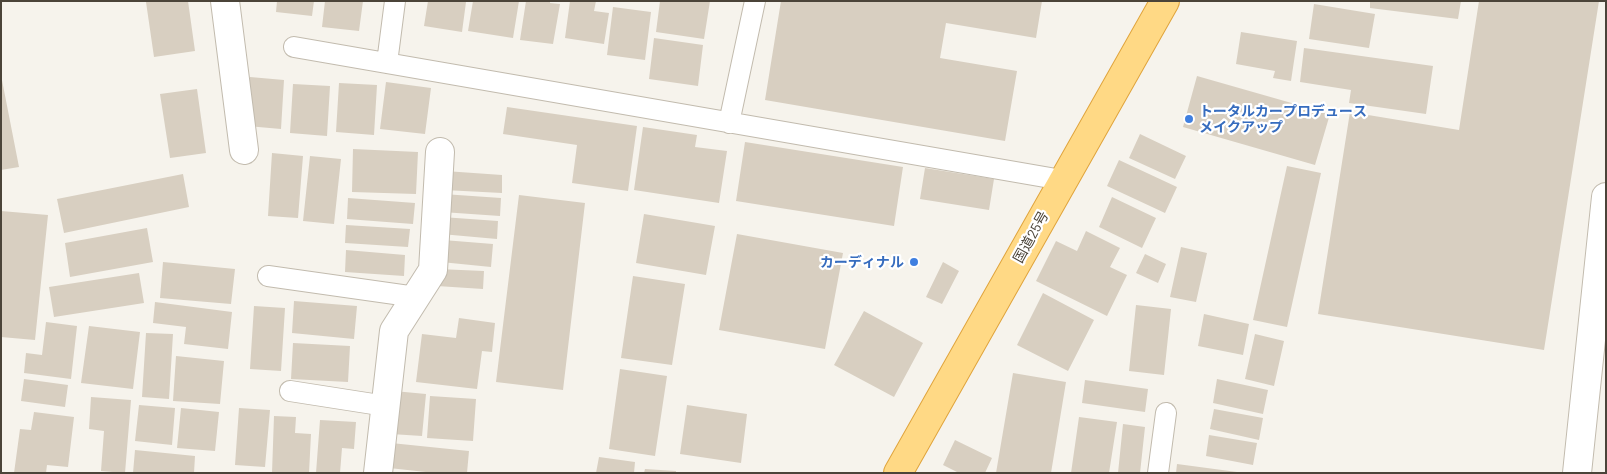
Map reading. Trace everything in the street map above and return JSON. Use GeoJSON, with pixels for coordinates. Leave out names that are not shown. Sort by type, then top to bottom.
{"type":"FeatureCollection","features":[{"type":"Feature","properties":{"kind":"highway","name":"国道25号"},"geometry":{"type":"LineString","coordinates":[[898,473],[1062,180],[1165,1]]}},
{"type":"Feature","properties":{"kind":"street"},"geometry":{"type":"LineString","coordinates":[[225,1],[244,150]]}},
{"type":"Feature","properties":{"kind":"street"},"geometry":{"type":"LineString","coordinates":[[378,473],[394,331],[433,270],[440,152]]}},
{"type":"Feature","properties":{"kind":"street"},"geometry":{"type":"LineString","coordinates":[[1577,473],[1605,204]]}},
{"type":"Feature","properties":{"kind":"lane"},"geometry":{"type":"LineString","coordinates":[[387,63],[395,1]]}},
{"type":"Feature","properties":{"kind":"lane"},"geometry":{"type":"LineString","coordinates":[[729,122],[754,1]]}},
{"type":"Feature","properties":{"kind":"lane"},"geometry":{"type":"LineString","coordinates":[[294,47],[1062,180]]}},
{"type":"Feature","properties":{"kind":"lane"},"geometry":{"type":"LineString","coordinates":[[268,276],[416,297]]}},
{"type":"Feature","properties":{"kind":"lane"},"geometry":{"type":"LineString","coordinates":[[290,391],[386,406]]}},
{"type":"Feature","properties":{"kind":"lane"},"geometry":{"type":"LineString","coordinates":[[1158,473],[1166,413]]}},
{"type":"Feature","properties":{"kind":"building"},"geometry":{"type":"Polygon","coordinates":[[[188,1],[195,51],[154,57],[146,2],[188,1]]]}},
{"type":"Feature","properties":{"kind":"building"},"geometry":{"type":"Polygon","coordinates":[[[277,1],[314,1],[312,16],[276,12],[277,1]]]}},
{"type":"Feature","properties":{"kind":"building"},"geometry":{"type":"Polygon","coordinates":[[[325,1],[363,1],[359,31],[322,27],[325,1]]]}},
{"type":"Feature","properties":{"kind":"building"},"geometry":{"type":"Polygon","coordinates":[[[428,1],[466,2],[462,32],[424,26],[428,1]]]}},
{"type":"Feature","properties":{"kind":"building"},"geometry":{"type":"Polygon","coordinates":[[[473,1],[519,1],[513,38],[468,31],[473,1]]]}},
{"type":"Feature","properties":{"kind":"building"},"geometry":{"type":"Polygon","coordinates":[[[526,1],[550,1],[550,3],[560,4],[553,44],[520,40],[526,1]]]}},
{"type":"Feature","properties":{"kind":"building"},"geometry":{"type":"Polygon","coordinates":[[[570,1],[596,1],[594,11],[609,13],[604,44],[565,38],[570,1]]]}},
{"type":"Feature","properties":{"kind":"building"},"geometry":{"type":"Polygon","coordinates":[[[660,1],[710,1],[704,39],[656,32],[660,1]]]}},
{"type":"Feature","properties":{"kind":"building"},"geometry":{"type":"Polygon","coordinates":[[[781,1],[1042,1],[1036,38],[946,23],[940,58],[1017,71],[1005,141],[765,100],[781,1]]]}},
{"type":"Feature","properties":{"kind":"building"},"geometry":{"type":"Polygon","coordinates":[[[1370,1],[1461,1],[1458,19],[1370,8],[1370,1]]]}},
{"type":"Feature","properties":{"kind":"building"},"geometry":{"type":"Polygon","coordinates":[[[1479,1],[1599,1],[1544,350],[1318,314],[1350,112],[1459,130],[1479,1]]]}},
{"type":"Feature","properties":{"kind":"building"},"geometry":{"type":"Polygon","coordinates":[[[1314,4],[1375,14],[1369,48],[1309,39],[1314,4]]]}},
{"type":"Feature","properties":{"kind":"building"},"geometry":{"type":"Polygon","coordinates":[[[613,7],[651,12],[645,60],[607,55],[613,7]]]}},
{"type":"Feature","properties":{"kind":"building"},"geometry":{"type":"Polygon","coordinates":[[[1241,32],[1297,41],[1291,81],[1273,78],[1275,71],[1236,64],[1241,32]]]}},
{"type":"Feature","properties":{"kind":"building"},"geometry":{"type":"Polygon","coordinates":[[[654,38],[703,45],[698,86],[649,79],[654,38]]]}},
{"type":"Feature","properties":{"kind":"building"},"geometry":{"type":"Polygon","coordinates":[[[1304,48],[1433,66],[1426,114],[1349,103],[1351,90],[1300,82],[1304,48]]]}},
{"type":"Feature","properties":{"kind":"building"},"geometry":{"type":"Polygon","coordinates":[[[1,75],[19,167],[1,170],[1,75]]]}},
{"type":"Feature","properties":{"kind":"building"},"geometry":{"type":"Polygon","coordinates":[[[1197,76],[1330,114],[1315,165],[1183,127],[1197,76]]]}},
{"type":"Feature","properties":{"kind":"building"},"geometry":{"type":"Polygon","coordinates":[[[250,77],[284,80],[281,129],[247,126],[250,77]]]}},
{"type":"Feature","properties":{"kind":"building"},"geometry":{"type":"Polygon","coordinates":[[[386,82],[431,88],[425,134],[380,129],[386,82]]]}},
{"type":"Feature","properties":{"kind":"building"},"geometry":{"type":"Polygon","coordinates":[[[339,83],[377,85],[374,135],[336,132],[339,83]]]}},
{"type":"Feature","properties":{"kind":"building"},"geometry":{"type":"Polygon","coordinates":[[[293,84],[330,86],[327,136],[290,133],[293,84]]]}},
{"type":"Feature","properties":{"kind":"building"},"geometry":{"type":"Polygon","coordinates":[[[197,89],[206,153],[170,158],[160,94],[197,89]]]}},
{"type":"Feature","properties":{"kind":"building"},"geometry":{"type":"Polygon","coordinates":[[[507,107],[637,126],[628,191],[572,183],[577,145],[503,134],[507,107]]]}},
{"type":"Feature","properties":{"kind":"building"},"geometry":{"type":"Polygon","coordinates":[[[643,127],[697,135],[695,147],[727,151],[719,203],[634,190],[643,127]]]}},
{"type":"Feature","properties":{"kind":"building"},"geometry":{"type":"Polygon","coordinates":[[[1140,134],[1186,156],[1175,179],[1129,158],[1140,134]]]}},
{"type":"Feature","properties":{"kind":"building"},"geometry":{"type":"Polygon","coordinates":[[[745,142],[903,167],[894,226],[736,201],[745,142]]]}},
{"type":"Feature","properties":{"kind":"building"},"geometry":{"type":"Polygon","coordinates":[[[353,149],[418,152],[416,194],[352,192],[353,149]]]}},
{"type":"Feature","properties":{"kind":"building"},"geometry":{"type":"Polygon","coordinates":[[[272,153],[303,156],[298,218],[268,216],[272,153]]]}},
{"type":"Feature","properties":{"kind":"building"},"geometry":{"type":"Polygon","coordinates":[[[310,156],[341,159],[334,224],[303,221],[310,156]]]}},
{"type":"Feature","properties":{"kind":"building"},"geometry":{"type":"Polygon","coordinates":[[[1119,160],[1177,187],[1165,213],[1107,186],[1119,160]]]}},
{"type":"Feature","properties":{"kind":"building"},"geometry":{"type":"Polygon","coordinates":[[[1287,166],[1321,173],[1287,327],[1253,320],[1287,166]]]}},
{"type":"Feature","properties":{"kind":"building"},"geometry":{"type":"Polygon","coordinates":[[[925,168],[994,179],[989,210],[920,199],[925,168]]]}},
{"type":"Feature","properties":{"kind":"building"},"geometry":{"type":"Polygon","coordinates":[[[445,171],[502,175],[502,193],[444,190],[445,171]]]}},
{"type":"Feature","properties":{"kind":"building"},"geometry":{"type":"Polygon","coordinates":[[[183,174],[189,207],[64,233],[57,199],[183,174]]]}},
{"type":"Feature","properties":{"kind":"building"},"geometry":{"type":"Polygon","coordinates":[[[443,194],[501,198],[500,216],[442,212],[443,194]]]}},
{"type":"Feature","properties":{"kind":"building"},"geometry":{"type":"Polygon","coordinates":[[[519,195],[585,203],[563,390],[496,382],[519,195]]]}},
{"type":"Feature","properties":{"kind":"building"},"geometry":{"type":"Polygon","coordinates":[[[1112,197],[1156,218],[1142,248],[1099,227],[1112,197]]]}},
{"type":"Feature","properties":{"kind":"building"},"geometry":{"type":"Polygon","coordinates":[[[348,198],[415,203],[413,224],[347,219],[348,198]]]}},
{"type":"Feature","properties":{"kind":"building"},"geometry":{"type":"Polygon","coordinates":[[[1,211],[48,215],[35,340],[1,337],[1,211]]]}},
{"type":"Feature","properties":{"kind":"building"},"geometry":{"type":"Polygon","coordinates":[[[644,214],[715,226],[706,275],[636,263],[644,214]]]}},
{"type":"Feature","properties":{"kind":"building"},"geometry":{"type":"Polygon","coordinates":[[[442,217],[498,221],[497,239],[441,234],[442,217]]]}},
{"type":"Feature","properties":{"kind":"building"},"geometry":{"type":"Polygon","coordinates":[[[346,225],[410,229],[408,247],[345,243],[346,225]]]}},
{"type":"Feature","properties":{"kind":"building"},"geometry":{"type":"Polygon","coordinates":[[[147,228],[153,262],[70,277],[65,243],[147,228]]]}},
{"type":"Feature","properties":{"kind":"building"},"geometry":{"type":"Polygon","coordinates":[[[1086,231],[1120,248],[1110,267],[1127,275],[1107,316],[1036,281],[1056,241],[1077,251],[1086,231]]]}},
{"type":"Feature","properties":{"kind":"building"},"geometry":{"type":"Polygon","coordinates":[[[737,234],[843,253],[825,349],[719,330],[737,234]]]}},
{"type":"Feature","properties":{"kind":"building"},"geometry":{"type":"Polygon","coordinates":[[[443,240],[493,244],[491,267],[441,262],[443,240]]]}},
{"type":"Feature","properties":{"kind":"building"},"geometry":{"type":"Polygon","coordinates":[[[1181,247],[1207,253],[1196,302],[1170,297],[1181,247]]]}},
{"type":"Feature","properties":{"kind":"building"},"geometry":{"type":"Polygon","coordinates":[[[346,250],[405,255],[404,276],[345,272],[346,250]]]}},
{"type":"Feature","properties":{"kind":"building"},"geometry":{"type":"Polygon","coordinates":[[[1145,254],[1166,264],[1158,283],[1136,273],[1145,254]]]}},
{"type":"Feature","properties":{"kind":"building"},"geometry":{"type":"Polygon","coordinates":[[[163,262],[235,269],[231,304],[160,298],[163,262]]]}},
{"type":"Feature","properties":{"kind":"building"},"geometry":{"type":"Polygon","coordinates":[[[943,262],[959,271],[942,304],[926,297],[943,262]]]}},
{"type":"Feature","properties":{"kind":"building"},"geometry":{"type":"Polygon","coordinates":[[[438,269],[484,271],[483,289],[437,286],[438,269]]]}},
{"type":"Feature","properties":{"kind":"building"},"geometry":{"type":"Polygon","coordinates":[[[139,273],[144,303],[54,317],[49,287],[139,273]]]}},
{"type":"Feature","properties":{"kind":"building"},"geometry":{"type":"Polygon","coordinates":[[[633,276],[685,284],[672,365],[621,358],[633,276]]]}},
{"type":"Feature","properties":{"kind":"building"},"geometry":{"type":"Polygon","coordinates":[[[1043,293],[1094,320],[1068,371],[1017,345],[1043,293]]]}},
{"type":"Feature","properties":{"kind":"building"},"geometry":{"type":"Polygon","coordinates":[[[294,301],[357,306],[354,339],[292,333],[294,301]]]}},
{"type":"Feature","properties":{"kind":"building"},"geometry":{"type":"Polygon","coordinates":[[[155,302],[232,312],[228,349],[184,344],[186,327],[153,323],[155,302]]]}},
{"type":"Feature","properties":{"kind":"building"},"geometry":{"type":"Polygon","coordinates":[[[1136,305],[1171,309],[1164,375],[1129,371],[1136,305]]]}},
{"type":"Feature","properties":{"kind":"building"},"geometry":{"type":"Polygon","coordinates":[[[254,306],[285,308],[281,371],[250,369],[254,306]]]}},
{"type":"Feature","properties":{"kind":"building"},"geometry":{"type":"Polygon","coordinates":[[[864,311],[923,343],[894,397],[834,365],[864,311]]]}},
{"type":"Feature","properties":{"kind":"building"},"geometry":{"type":"Polygon","coordinates":[[[1204,314],[1249,324],[1243,355],[1198,346],[1204,314]]]}},
{"type":"Feature","properties":{"kind":"building"},"geometry":{"type":"Polygon","coordinates":[[[459,318],[495,323],[492,352],[482,351],[477,389],[416,382],[422,334],[456,338],[459,318]]]}},
{"type":"Feature","properties":{"kind":"building"},"geometry":{"type":"Polygon","coordinates":[[[46,322],[77,326],[71,379],[24,373],[26,353],[42,355],[46,322]]]}},
{"type":"Feature","properties":{"kind":"building"},"geometry":{"type":"Polygon","coordinates":[[[89,326],[140,332],[133,389],[81,383],[89,326]]]}},
{"type":"Feature","properties":{"kind":"building"},"geometry":{"type":"Polygon","coordinates":[[[146,333],[173,334],[169,399],[142,397],[146,333]]]}},
{"type":"Feature","properties":{"kind":"building"},"geometry":{"type":"Polygon","coordinates":[[[1255,334],[1284,341],[1274,386],[1245,379],[1255,334]]]}},
{"type":"Feature","properties":{"kind":"building"},"geometry":{"type":"Polygon","coordinates":[[[293,343],[350,346],[348,382],[291,379],[293,343]]]}},
{"type":"Feature","properties":{"kind":"building"},"geometry":{"type":"Polygon","coordinates":[[[176,356],[224,361],[220,404],[173,401],[176,356]]]}},
{"type":"Feature","properties":{"kind":"building"},"geometry":{"type":"Polygon","coordinates":[[[620,369],[667,376],[655,456],[609,449],[620,369]]]}},
{"type":"Feature","properties":{"kind":"building"},"geometry":{"type":"Polygon","coordinates":[[[1013,373],[1066,382],[1051,473],[996,473],[1013,373]]]}},
{"type":"Feature","properties":{"kind":"building"},"geometry":{"type":"Polygon","coordinates":[[[24,379],[68,385],[65,407],[21,401],[24,379]]]}},
{"type":"Feature","properties":{"kind":"building"},"geometry":{"type":"Polygon","coordinates":[[[1217,379],[1268,390],[1263,414],[1213,403],[1217,379]]]}},
{"type":"Feature","properties":{"kind":"building"},"geometry":{"type":"Polygon","coordinates":[[[1085,380],[1148,389],[1145,412],[1082,403],[1085,380]]]}},
{"type":"Feature","properties":{"kind":"building"},"geometry":{"type":"Polygon","coordinates":[[[394,391],[426,394],[422,436],[391,434],[394,391]]]}},
{"type":"Feature","properties":{"kind":"building"},"geometry":{"type":"Polygon","coordinates":[[[430,396],[476,399],[473,441],[427,438],[430,396]]]}},
{"type":"Feature","properties":{"kind":"building"},"geometry":{"type":"Polygon","coordinates":[[[91,397],[131,400],[125,473],[101,471],[104,431],[89,429],[91,397]]]}},
{"type":"Feature","properties":{"kind":"building"},"geometry":{"type":"Polygon","coordinates":[[[139,405],[175,408],[172,445],[135,441],[139,405]]]}},
{"type":"Feature","properties":{"kind":"building"},"geometry":{"type":"Polygon","coordinates":[[[687,405],[747,414],[741,463],[680,454],[687,405]]]}},
{"type":"Feature","properties":{"kind":"building"},"geometry":{"type":"Polygon","coordinates":[[[181,408],[219,412],[215,451],[177,448],[181,408]]]}},
{"type":"Feature","properties":{"kind":"building"},"geometry":{"type":"Polygon","coordinates":[[[239,408],[270,410],[265,467],[235,465],[239,408]]]}},
{"type":"Feature","properties":{"kind":"building"},"geometry":{"type":"Polygon","coordinates":[[[1214,409],[1263,418],[1259,440],[1210,429],[1214,409]]]}},
{"type":"Feature","properties":{"kind":"building"},"geometry":{"type":"Polygon","coordinates":[[[34,412],[74,417],[68,467],[47,465],[46,473],[14,473],[20,429],[31,430],[34,412]]]}},
{"type":"Feature","properties":{"kind":"building"},"geometry":{"type":"Polygon","coordinates":[[[274,416],[296,417],[295,433],[311,434],[309,473],[272,473],[274,416]]]}},
{"type":"Feature","properties":{"kind":"building"},"geometry":{"type":"Polygon","coordinates":[[[1079,417],[1117,422],[1109,473],[1071,473],[1079,417]]]}},
{"type":"Feature","properties":{"kind":"building"},"geometry":{"type":"Polygon","coordinates":[[[320,420],[356,422],[354,449],[342,448],[340,473],[316,473],[320,420]]]}},
{"type":"Feature","properties":{"kind":"building"},"geometry":{"type":"Polygon","coordinates":[[[1123,424],[1145,427],[1140,473],[1118,473],[1123,424]]]}},
{"type":"Feature","properties":{"kind":"building"},"geometry":{"type":"Polygon","coordinates":[[[1209,435],[1257,443],[1253,465],[1206,456],[1209,435]]]}},
{"type":"Feature","properties":{"kind":"building"},"geometry":{"type":"Polygon","coordinates":[[[955,440],[992,458],[985,473],[959,473],[943,465],[955,440]]]}},
{"type":"Feature","properties":{"kind":"building"},"geometry":{"type":"Polygon","coordinates":[[[391,443],[469,451],[467,473],[435,473],[389,468],[391,443]]]}},
{"type":"Feature","properties":{"kind":"building"},"geometry":{"type":"Polygon","coordinates":[[[135,450],[195,456],[194,473],[133,473],[135,450]]]}},
{"type":"Feature","properties":{"kind":"building"},"geometry":{"type":"Polygon","coordinates":[[[599,457],[635,462],[634,473],[596,473],[599,457]]]}},
{"type":"Feature","properties":{"kind":"building"},"geometry":{"type":"Polygon","coordinates":[[[1177,464],[1237,472],[1237,473],[1176,473],[1177,464]]]}},
{"type":"Feature","properties":{"kind":"building"},"geometry":{"type":"Polygon","coordinates":[[[645,469],[676,471],[676,473],[644,473],[645,469]]]}},
{"type":"Feature","properties":{"kind":"place","name":"トータルカープロデュース メイクアップ"},"geometry":{"type":"Point","coordinates":[1189,119]}},
{"type":"Feature","properties":{"kind":"place","name":"カーディナル"},"geometry":{"type":"Point","coordinates":[914,262]}}]}
